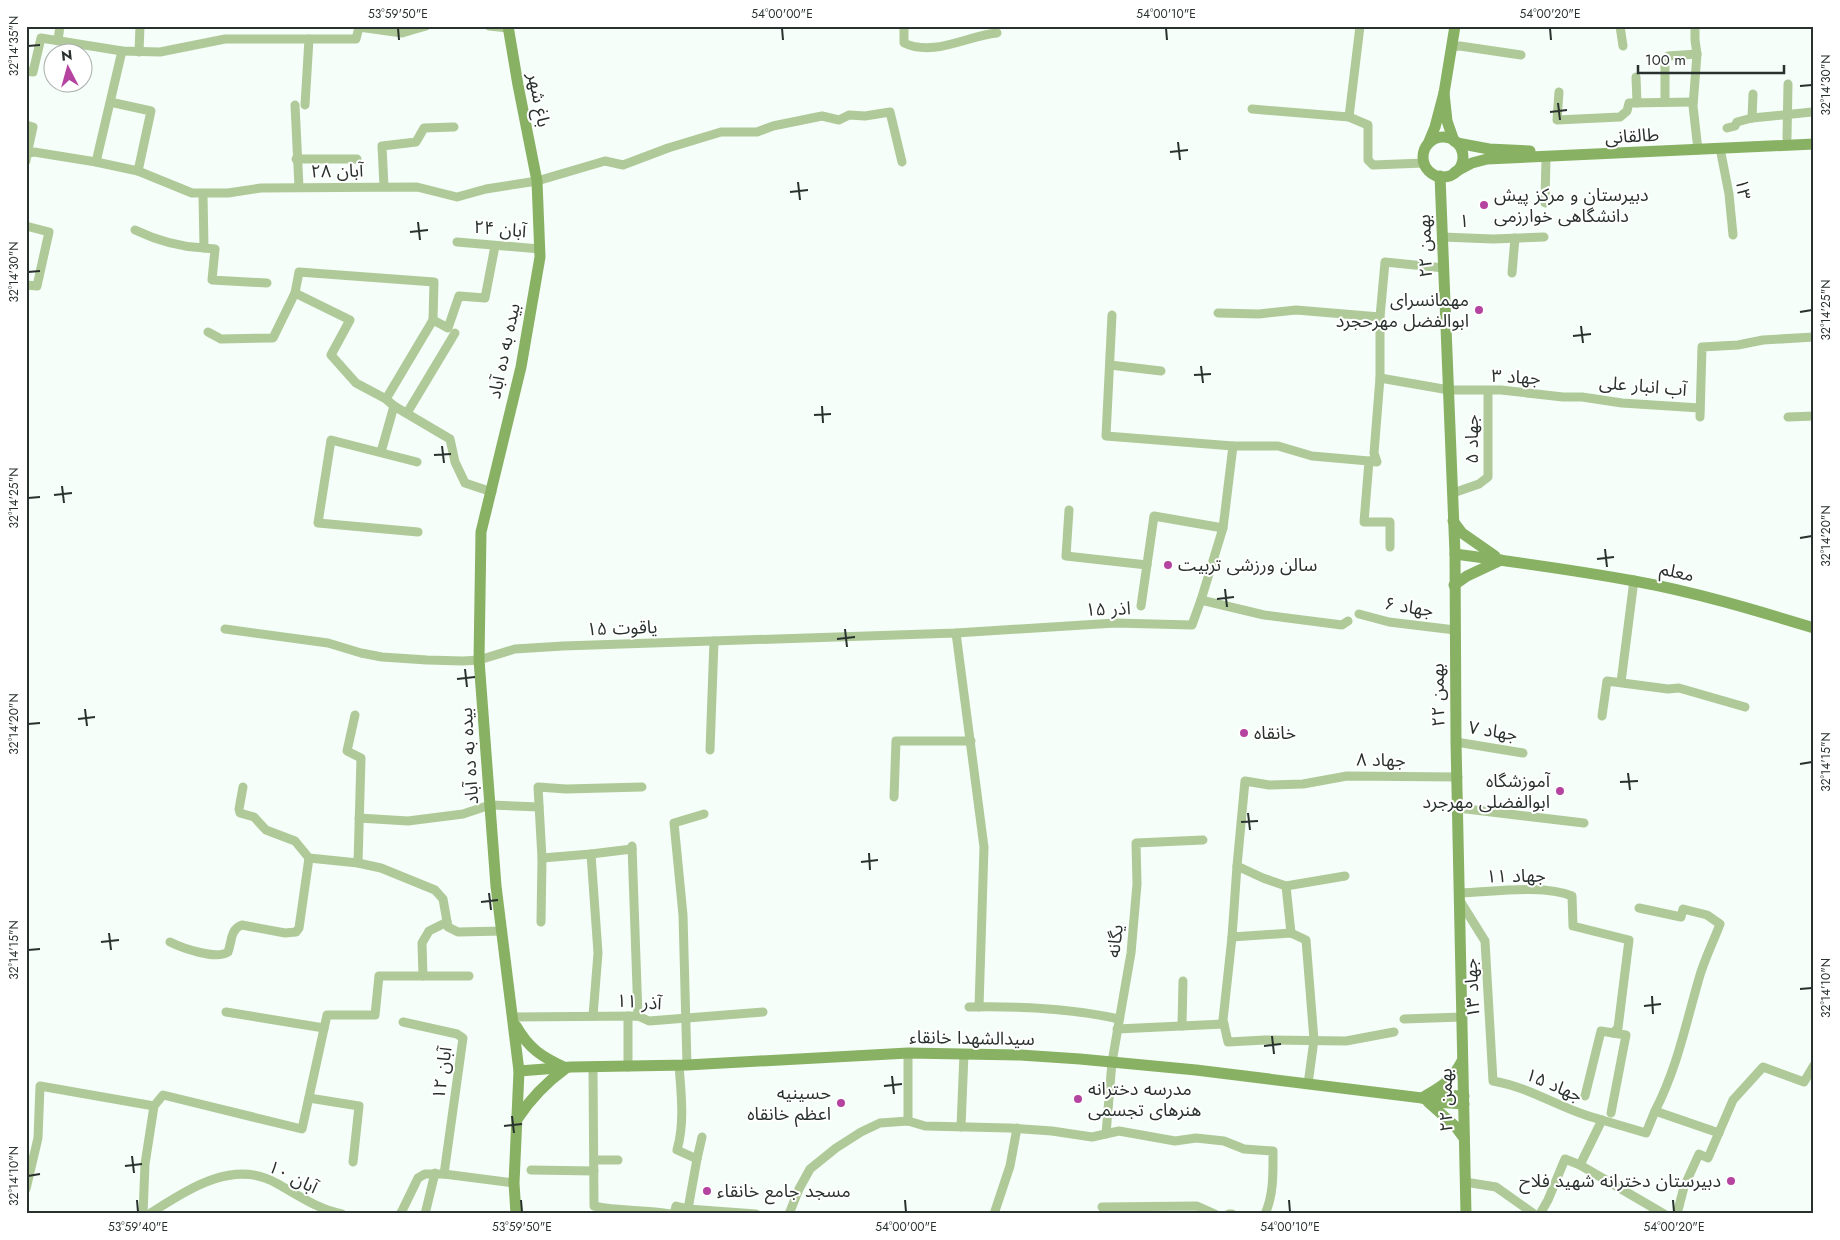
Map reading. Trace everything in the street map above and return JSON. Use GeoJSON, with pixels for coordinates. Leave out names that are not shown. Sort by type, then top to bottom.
{"type":"FeatureCollection","features":[{"type":"Feature","properties":{"kind":"main road"},"geometry":{"type":"LineString","coordinates":[[1444,93],[1447,121],[1462,154],[1460,167],[1450,176],[1440,176],[1431,173],[1424,163],[1424,150],[1435,127],[1444,93],[1455,26]]}},
{"type":"Feature","properties":{"kind":"main road","name":"باغ شهر"},"geometry":{"type":"LineString","coordinates":[[508,27],[537,181]]}},
{"type":"Feature","properties":{"kind":"main road","name":"طالقانی"},"geometry":{"type":"LineString","coordinates":[[1456,172],[1472,163],[1488,160],[1814,136]]}},
{"type":"Feature","properties":{"kind":"main road"},"geometry":{"type":"LineString","coordinates":[[1428,144],[1438,138],[1445,137],[1455,142]]}},
{"type":"Feature","properties":{"kind":"main road","name":"طالقانی"},"geometry":{"type":"LineString","coordinates":[[1455,142],[1490,150],[1532,151],[1698,146],[1720,148],[1814,144]]}},
{"type":"Feature","properties":{"kind":"main road","name":"۲۲ بهمن"},"geometry":{"type":"LineString","coordinates":[[1440,176],[1453,493],[1466,1214]]}},
{"type":"Feature","properties":{"kind":"main road","name":"بیده به ده آباد"},"geometry":{"type":"LineString","coordinates":[[516,1214],[514,1183],[519,1071],[502,931],[479,660],[482,532],[521,367],[540,257],[537,181]]}},
{"type":"Feature","properties":{"kind":"main road"},"geometry":{"type":"LineString","coordinates":[[1453,521],[1462,533],[1498,558],[1454,585]]}},
{"type":"Feature","properties":{"kind":"main road","name":"معلم"},"geometry":{"type":"LineString","coordinates":[[1454,550],[1634,580],[1692,593],[1814,628]]}},
{"type":"Feature","properties":{"kind":"main road"},"geometry":{"type":"LineString","coordinates":[[512,1018],[531,1048],[541,1056],[566,1068],[548,1082],[517,1120]]}},
{"type":"Feature","properties":{"kind":"main road","name":"سیدالشهدا خانقاء"},"geometry":{"type":"LineString","coordinates":[[519,1071],[683,1065],[908,1053],[1030,1056],[1196,1070],[1422,1098],[1431,1095],[1464,1100]]}},
{"type":"Feature","properties":{"kind":"main road"},"geometry":{"type":"LineString","coordinates":[[1463,1060],[1447,1083],[1422,1098],[1442,1114],[1464,1138]]}},
{"type":"Feature","properties":{"kind":"street"},"geometry":{"type":"LineString","coordinates":[[58,40],[60,26]]}},
{"type":"Feature","properties":{"kind":"street"},"geometry":{"type":"LineString","coordinates":[[139,52],[140,26]]}},
{"type":"Feature","properties":{"kind":"street"},"geometry":{"type":"LineString","coordinates":[[26,71],[33,72],[41,38],[122,51],[160,52],[225,39],[356,39],[359,27],[402,32],[426,26]]}},
{"type":"Feature","properties":{"kind":"street"},"geometry":{"type":"LineString","coordinates":[[489,26],[508,27]]}},
{"type":"Feature","properties":{"kind":"street"},"geometry":{"type":"LineString","coordinates":[[904,26],[904,43],[915,48],[940,47],[997,33]]}},
{"type":"Feature","properties":{"kind":"street"},"geometry":{"type":"LineString","coordinates":[[1348,117],[1360,26]]}},
{"type":"Feature","properties":{"kind":"street"},"geometry":{"type":"LineString","coordinates":[[1620,26],[1623,46]]}},
{"type":"Feature","properties":{"kind":"street"},"geometry":{"type":"LineString","coordinates":[[1695,26],[1697,54],[1693,102],[1698,146]]}},
{"type":"Feature","properties":{"kind":"street"},"geometry":{"type":"LineString","coordinates":[[305,104],[309,39]]}},
{"type":"Feature","properties":{"kind":"street"},"geometry":{"type":"LineString","coordinates":[[1451,47],[1460,46],[1521,55]]}},
{"type":"Feature","properties":{"kind":"street"},"geometry":{"type":"LineString","coordinates":[[96,162],[122,51]]}},
{"type":"Feature","properties":{"kind":"street"},"geometry":{"type":"LineString","coordinates":[[1665,102],[1665,61],[1668,56],[1697,54]]}},
{"type":"Feature","properties":{"kind":"street"},"geometry":{"type":"LineString","coordinates":[[1636,77],[1638,103]]}},
{"type":"Feature","properties":{"kind":"street"},"geometry":{"type":"LineString","coordinates":[[1787,138],[1788,84]]}},
{"type":"Feature","properties":{"kind":"street"},"geometry":{"type":"LineString","coordinates":[[1559,92],[1556,120],[1620,117],[1627,112],[1629,103],[1693,102]]}},
{"type":"Feature","properties":{"kind":"street"},"geometry":{"type":"LineString","coordinates":[[1752,118],[1753,94]]}},
{"type":"Feature","properties":{"kind":"street"},"geometry":{"type":"LineString","coordinates":[[110,102],[151,111],[138,171]]}},
{"type":"Feature","properties":{"kind":"street"},"geometry":{"type":"LineString","coordinates":[[295,105],[296,159],[299,187]]}},
{"type":"Feature","properties":{"kind":"street"},"geometry":{"type":"LineString","coordinates":[[1252,109],[1348,117],[1368,125],[1368,160],[1373,165],[1424,163]]}},
{"type":"Feature","properties":{"kind":"street","name":"آبان ۲۸"},"geometry":{"type":"LineString","coordinates":[[27,157],[34,152],[138,171],[192,193],[228,193],[261,188],[416,187],[457,197],[537,181],[605,161],[623,165],[668,148],[721,132],[757,132],[773,126],[822,116],[839,120],[849,115],[866,116],[890,112],[902,162]]}},
{"type":"Feature","properties":{"kind":"street"},"geometry":{"type":"LineString","coordinates":[[1727,128],[1735,126],[1737,122],[1752,118],[1812,112]]}},
{"type":"Feature","properties":{"kind":"street"},"geometry":{"type":"LineString","coordinates":[[26,125],[33,127],[27,157]]}},
{"type":"Feature","properties":{"kind":"street"},"geometry":{"type":"LineString","coordinates":[[384,187],[382,146],[416,142],[424,128],[454,127]]}},
{"type":"Feature","properties":{"kind":"street","name":"۱۳"},"geometry":{"type":"LineString","coordinates":[[1720,148],[1729,194],[1733,234]]}},
{"type":"Feature","properties":{"kind":"street"},"geometry":{"type":"LineString","coordinates":[[1545,202],[1546,157]]}},
{"type":"Feature","properties":{"kind":"street"},"geometry":{"type":"LineString","coordinates":[[296,159],[357,159]]}},
{"type":"Feature","properties":{"kind":"street"},"geometry":{"type":"LineString","coordinates":[[203,194],[204,248]]}},
{"type":"Feature","properties":{"kind":"street"},"geometry":{"type":"LineString","coordinates":[[26,226],[49,232],[36,286],[26,284]]}},
{"type":"Feature","properties":{"kind":"street"},"geometry":{"type":"LineString","coordinates":[[135,230],[154,239],[186,248],[216,249],[212,280],[267,283]]}},
{"type":"Feature","properties":{"kind":"street","name":"۱"},"geometry":{"type":"LineString","coordinates":[[1442,237],[1544,238]]}},
{"type":"Feature","properties":{"kind":"street"},"geometry":{"type":"LineString","coordinates":[[1512,273],[1515,238]]}},
{"type":"Feature","properties":{"kind":"street","name":"آبان ۲۴"},"geometry":{"type":"LineString","coordinates":[[457,242],[540,249]]}},
{"type":"Feature","properties":{"kind":"street"},"geometry":{"type":"LineString","coordinates":[[433,320],[448,328],[459,296],[485,298],[495,246]]}},
{"type":"Feature","properties":{"kind":"street"},"geometry":{"type":"LineString","coordinates":[[1112,315],[1106,436],[1233,446],[1278,446],[1312,456],[1377,462],[1374,453],[1380,378],[1380,317],[1385,262],[1444,268]]}},
{"type":"Feature","properties":{"kind":"street"},"geometry":{"type":"LineString","coordinates":[[208,332],[221,339],[272,338],[294,294],[299,272],[434,282],[433,320],[386,398]]}},
{"type":"Feature","properties":{"kind":"street"},"geometry":{"type":"LineString","coordinates":[[294,294],[350,320],[331,355],[356,383],[386,398],[394,406],[450,439],[455,462],[465,483],[492,492]]}},
{"type":"Feature","properties":{"kind":"street"},"geometry":{"type":"LineString","coordinates":[[1218,313],[1259,314],[1296,310],[1380,317]]}},
{"type":"Feature","properties":{"kind":"street"},"geometry":{"type":"LineString","coordinates":[[407,413],[455,333]]}},
{"type":"Feature","properties":{"kind":"street","name":"آب انبار علی"},"geometry":{"type":"LineString","coordinates":[[1582,397],[1700,413],[1702,347],[1738,345],[1763,340],[1814,337]]}},
{"type":"Feature","properties":{"kind":"street"},"geometry":{"type":"LineString","coordinates":[[1110,365],[1161,371]]}},
{"type":"Feature","properties":{"kind":"street","name":"جهاد ۳"},"geometry":{"type":"LineString","coordinates":[[1380,378],[1449,390],[1501,390],[1563,397],[1582,397]]}},
{"type":"Feature","properties":{"kind":"street","name":"جهاد ۵"},"geometry":{"type":"LineString","coordinates":[[1453,493],[1479,484],[1488,477],[1488,391]]}},
{"type":"Feature","properties":{"kind":"street"},"geometry":{"type":"LineString","coordinates":[[381,452],[394,406]]}},
{"type":"Feature","properties":{"kind":"street"},"geometry":{"type":"LineString","coordinates":[[1788,417],[1814,416]]}},
{"type":"Feature","properties":{"kind":"street"},"geometry":{"type":"LineString","coordinates":[[417,462],[331,440],[318,523],[418,532]]}},
{"type":"Feature","properties":{"kind":"street"},"geometry":{"type":"LineString","coordinates":[[1233,446],[1224,528],[1201,600],[1286,618],[1342,625],[1348,621]]}},
{"type":"Feature","properties":{"kind":"street"},"geometry":{"type":"LineString","coordinates":[[1369,461],[1364,522],[1390,522],[1390,546]]}},
{"type":"Feature","properties":{"kind":"street"},"geometry":{"type":"LineString","coordinates":[[1069,510],[1066,556],[1147,565]]}},
{"type":"Feature","properties":{"kind":"street"},"geometry":{"type":"LineString","coordinates":[[1141,606],[1154,516],[1224,528]]}},
{"type":"Feature","properties":{"kind":"street"},"geometry":{"type":"LineString","coordinates":[[1621,682],[1634,580]]}},
{"type":"Feature","properties":{"kind":"street","name":"اذر ۱۵"},"geometry":{"type":"LineString","coordinates":[[1025,630],[1115,623],[1192,625],[1201,600]]}},
{"type":"Feature","properties":{"kind":"street","name":"جهاد ۶"},"geometry":{"type":"LineString","coordinates":[[1359,614],[1389,622],[1454,630]]}},
{"type":"Feature","properties":{"kind":"street","name":"یاقوت ۱۵"},"geometry":{"type":"LineString","coordinates":[[225,629],[328,643],[361,653],[382,656],[463,661],[479,660],[515,650],[563,646],[1025,630]]}},
{"type":"Feature","properties":{"kind":"street"},"geometry":{"type":"LineString","coordinates":[[956,633],[984,846],[974,1007],[1009,1006],[1090,1013],[1119,1019]]}},
{"type":"Feature","properties":{"kind":"street"},"geometry":{"type":"LineString","coordinates":[[710,750],[714,642]]}},
{"type":"Feature","properties":{"kind":"street"},"geometry":{"type":"LineString","coordinates":[[1602,716],[1607,681],[1668,689],[1679,688],[1745,707]]}},
{"type":"Feature","properties":{"kind":"street"},"geometry":{"type":"LineString","coordinates":[[355,715],[347,751],[361,758],[358,863]]}},
{"type":"Feature","properties":{"kind":"street"},"geometry":{"type":"LineString","coordinates":[[894,798],[896,741],[971,741]]}},
{"type":"Feature","properties":{"kind":"street","name":"جهاد ۷"},"geometry":{"type":"LineString","coordinates":[[1456,742],[1523,753]]}},
{"type":"Feature","properties":{"kind":"street","name":"جهاد ۸"},"geometry":{"type":"LineString","coordinates":[[1237,866],[1245,781],[1269,785],[1303,784],[1347,776],[1458,777]]}},
{"type":"Feature","properties":{"kind":"street"},"geometry":{"type":"LineString","coordinates":[[243,786],[240,813],[254,817],[266,830],[294,841],[309,858],[358,863],[381,868],[435,890],[443,899],[448,927],[458,932],[502,931]]}},
{"type":"Feature","properties":{"kind":"street"},"geometry":{"type":"LineString","coordinates":[[541,922],[542,858],[538,787],[566,789],[642,787]]}},
{"type":"Feature","properties":{"kind":"street"},"geometry":{"type":"LineString","coordinates":[[359,818],[408,820],[463,814],[490,805],[539,807]]}},
{"type":"Feature","properties":{"kind":"street"},"geometry":{"type":"LineString","coordinates":[[1458,808],[1584,823]]}},
{"type":"Feature","properties":{"kind":"street"},"geometry":{"type":"LineString","coordinates":[[697,1159],[678,1150],[682,1114],[685,1020],[683,915],[674,823],[704,814]]}},
{"type":"Feature","properties":{"kind":"street","name":"یگانه"},"geometry":{"type":"LineString","coordinates":[[1106,1134],[1112,1062],[1132,943],[1137,884],[1136,843],[1203,840]]}},
{"type":"Feature","properties":{"kind":"street"},"geometry":{"type":"LineString","coordinates":[[542,858],[591,854],[632,847],[638,1016]]}},
{"type":"Feature","properties":{"kind":"street"},"geometry":{"type":"LineString","coordinates":[[591,854],[598,953],[593,1016]]}},
{"type":"Feature","properties":{"kind":"street"},"geometry":{"type":"LineString","coordinates":[[170,942],[190,950],[222,955],[228,952],[233,933],[238,926],[242,925],[285,933],[296,932],[299,928],[309,858]]}},
{"type":"Feature","properties":{"kind":"street"},"geometry":{"type":"LineString","coordinates":[[1345,876],[1286,886],[1237,866],[1224,1024],[1228,1042],[1265,1040],[1346,1041],[1394,1032]]}},
{"type":"Feature","properties":{"kind":"street"},"geometry":{"type":"LineString","coordinates":[[1286,886],[1291,933]]}},
{"type":"Feature","properties":{"kind":"street","name":"جهاد ۱۱"},"geometry":{"type":"LineString","coordinates":[[1460,897],[1531,890],[1561,892],[1572,896],[1573,926],[1629,940],[1618,1028],[1613,1033]]}},
{"type":"Feature","properties":{"kind":"street","name":"جهاد ۱۳"},"geometry":{"type":"LineString","coordinates":[[1460,897],[1486,941],[1493,1081]]}},
{"type":"Feature","properties":{"kind":"street"},"geometry":{"type":"LineString","coordinates":[[1639,908],[1681,918],[1683,910],[1706,915],[1720,924],[1698,980],[1689,1020],[1669,1085],[1655,1111],[1719,1133]]}},
{"type":"Feature","properties":{"kind":"street"},"geometry":{"type":"LineString","coordinates":[[423,976],[422,943],[429,931],[447,922]]}},
{"type":"Feature","properties":{"kind":"street"},"geometry":{"type":"LineString","coordinates":[[1232,937],[1291,933],[1306,940],[1314,1040],[1308,1084]]}},
{"type":"Feature","properties":{"kind":"street"},"geometry":{"type":"LineString","coordinates":[[143,1214],[145,1164],[154,1106],[163,1095],[302,1129],[327,1015],[375,1015],[379,976],[469,976]]}},
{"type":"Feature","properties":{"kind":"street"},"geometry":{"type":"LineString","coordinates":[[1182,1026],[1183,981]]}},
{"type":"Feature","properties":{"kind":"street"},"geometry":{"type":"LineString","coordinates":[[226,1012],[324,1028]]}},
{"type":"Feature","properties":{"kind":"street","name":"آذر ۱۱"},"geometry":{"type":"LineString","coordinates":[[512,1018],[638,1016],[650,1021],[685,1020],[763,1012]]}},
{"type":"Feature","properties":{"kind":"street"},"geometry":{"type":"LineString","coordinates":[[628,1016],[628,1067]]}},
{"type":"Feature","properties":{"kind":"street"},"geometry":{"type":"LineString","coordinates":[[1404,1019],[1462,1017]]}},
{"type":"Feature","properties":{"kind":"street","name":"آبان ۱۲"},"geometry":{"type":"LineString","coordinates":[[403,1022],[457,1034],[462,1038],[440,1173]]}},
{"type":"Feature","properties":{"kind":"street"},"geometry":{"type":"LineString","coordinates":[[1117,1029],[1224,1024]]}},
{"type":"Feature","properties":{"kind":"street"},"geometry":{"type":"LineString","coordinates":[[1584,1096],[1601,1031],[1626,1035],[1611,1113]]}},
{"type":"Feature","properties":{"kind":"street"},"geometry":{"type":"LineString","coordinates":[[908,1053],[908,1121]]}},
{"type":"Feature","properties":{"kind":"street"},"geometry":{"type":"LineString","coordinates":[[960,1126],[964,1054]]}},
{"type":"Feature","properties":{"kind":"street"},"geometry":{"type":"LineString","coordinates":[[1677,1214],[1684,1187],[1699,1154],[1708,1158],[1732,1100],[1763,1067],[1804,1082],[1814,1065]]}},
{"type":"Feature","properties":{"kind":"street"},"geometry":{"type":"LineString","coordinates":[[593,1067],[594,1206],[609,1212],[660,1212],[672,1214],[676,1206],[688,1209],[756,1214]]}},
{"type":"Feature","properties":{"kind":"street","name":"جهاد ۱۵"},"geometry":{"type":"LineString","coordinates":[[1493,1081],[1527,1090],[1584,1116],[1646,1133],[1655,1111]]}},
{"type":"Feature","properties":{"kind":"street"},"geometry":{"type":"LineString","coordinates":[[26,1189],[38,1138],[40,1086],[154,1106]]}},
{"type":"Feature","properties":{"kind":"street"},"geometry":{"type":"LineString","coordinates":[[309,1098],[358,1106],[353,1162]]}},
{"type":"Feature","properties":{"kind":"street"},"geometry":{"type":"LineString","coordinates":[[1580,1166],[1602,1120]]}},
{"type":"Feature","properties":{"kind":"street"},"geometry":{"type":"LineString","coordinates":[[789,1214],[798,1189],[810,1169],[836,1148],[861,1132],[880,1123],[908,1121],[924,1126],[1017,1128],[1092,1137],[1119,1131],[1176,1141],[1196,1138],[1224,1141],[1244,1149],[1273,1152],[1270,1204],[1266,1214]]}},
{"type":"Feature","properties":{"kind":"street"},"geometry":{"type":"LineString","coordinates":[[994,1214],[1010,1166],[1017,1128]]}},
{"type":"Feature","properties":{"kind":"street"},"geometry":{"type":"LineString","coordinates":[[688,1209],[702,1138]]}},
{"type":"Feature","properties":{"kind":"street"},"geometry":{"type":"LineString","coordinates":[[1540,1214],[1565,1159],[1664,1214]]}},
{"type":"Feature","properties":{"kind":"street"},"geometry":{"type":"LineString","coordinates":[[594,1160],[618,1160]]}},
{"type":"Feature","properties":{"kind":"street"},"geometry":{"type":"LineString","coordinates":[[531,1170],[594,1171]]}},
{"type":"Feature","properties":{"kind":"street"},"geometry":{"type":"LineString","coordinates":[[400,1214],[418,1178],[425,1174],[440,1173],[514,1183]]}},
{"type":"Feature","properties":{"kind":"street"},"geometry":{"type":"LineString","coordinates":[[425,1214],[440,1173]]}},
{"type":"Feature","properties":{"kind":"street","name":"آبان ۱۰"},"geometry":{"type":"LineString","coordinates":[[149,1214],[207,1180],[243,1174],[274,1182],[310,1204],[329,1212],[342,1214]]}},
{"type":"Feature","properties":{"kind":"street"},"geometry":{"type":"LineString","coordinates":[[1465,1182],[1496,1187],[1534,1214]]}},
{"type":"Feature","properties":{"kind":"street"},"geometry":{"type":"LineString","coordinates":[[1102,1208],[1197,1206],[1215,1214]]}},
{"type":"Feature","properties":{"kind":"place","name":"دبیرستان و مرکز پیش دانشگاهی خوارزمی"},"geometry":{"type":"Point","coordinates":[1484,205]}},
{"type":"Feature","properties":{"kind":"place","name":"مهمانسرای ابوالفضل مهرحجرد"},"geometry":{"type":"Point","coordinates":[1479,310]}},
{"type":"Feature","properties":{"kind":"place","name":"سالن ورزشی تربیت"},"geometry":{"type":"Point","coordinates":[1168,565]}},
{"type":"Feature","properties":{"kind":"place","name":"خانقاه"},"geometry":{"type":"Point","coordinates":[1244,733]}},
{"type":"Feature","properties":{"kind":"place","name":"آموزشگاه ابوالفضلی مهرجرد"},"geometry":{"type":"Point","coordinates":[1560,791]}},
{"type":"Feature","properties":{"kind":"place","name":"مدرسه دخترانه هنرهای تجسمی"},"geometry":{"type":"Point","coordinates":[1078,1099]}},
{"type":"Feature","properties":{"kind":"place","name":"حسینیه اعظم خانقاه"},"geometry":{"type":"Point","coordinates":[841,1103]}},
{"type":"Feature","properties":{"kind":"place","name":"دبیرستان دخترانه شهید فلاح"},"geometry":{"type":"Point","coordinates":[1731,1181]}},
{"type":"Feature","properties":{"kind":"place","name":"مسجد جامع خانقاء"},"geometry":{"type":"Point","coordinates":[707,1191]}}]}
